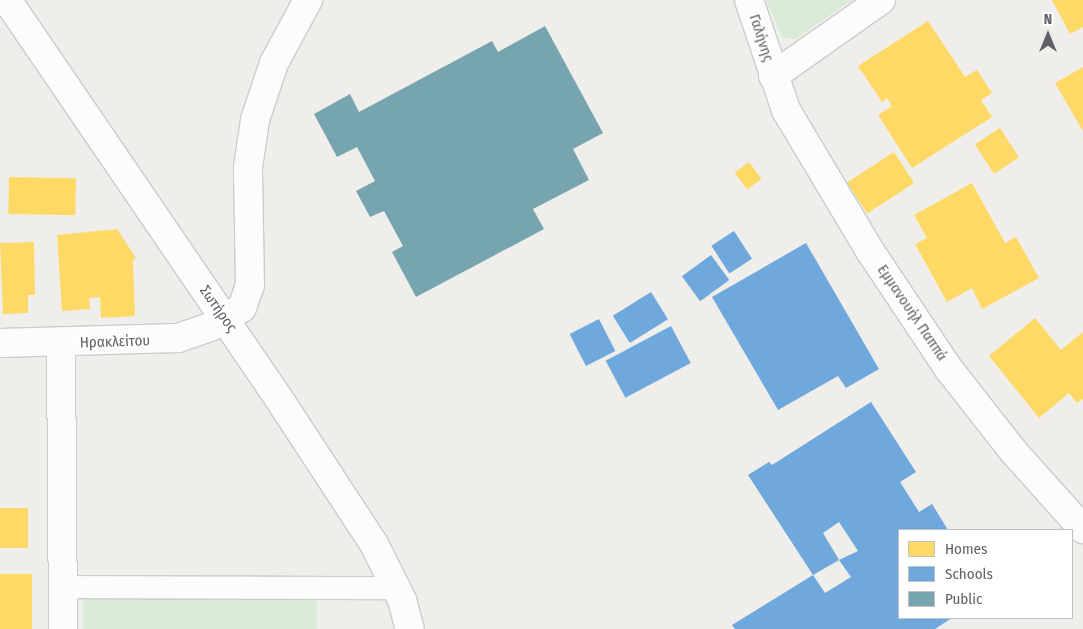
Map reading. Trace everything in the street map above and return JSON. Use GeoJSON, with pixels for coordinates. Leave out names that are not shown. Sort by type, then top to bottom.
{"type":"FeatureCollection","features":[{"type":"Feature","properties":{"kind":"street","name":"Σωτήρος"},"geometry":{"type":"LineString","coordinates":[[7,0],[226,320],[369,536],[397,588],[410,629]]}},
{"type":"Feature","properties":{"kind":"street"},"geometry":{"type":"LineString","coordinates":[[226,320],[242,308],[250,285],[248,167],[260,101],[281,46],[308,0]]}},
{"type":"Feature","properties":{"kind":"street","name":"Γαλήνης"},"geometry":{"type":"LineString","coordinates":[[749,0],[773,76]]}},
{"type":"Feature","properties":{"kind":"street"},"geometry":{"type":"LineString","coordinates":[[773,76],[881,0]]}},
{"type":"Feature","properties":{"kind":"street","name":"Εμμανουήλ Παππά"},"geometry":{"type":"LineString","coordinates":[[773,76],[801,139],[934,348],[1013,451],[1083,529]]}},
{"type":"Feature","properties":{"kind":"street","name":"Ηρακλείτου"},"geometry":{"type":"LineString","coordinates":[[0,343],[61,344],[165,340],[195,333],[226,320]]}},
{"type":"Feature","properties":{"kind":"street"},"geometry":{"type":"LineString","coordinates":[[61,344],[63,629]]}},
{"type":"Feature","properties":{"kind":"street"},"geometry":{"type":"LineString","coordinates":[[63,587],[397,588]]}},
{"type":"Feature","properties":{"kind":"green space"},"geometry":{"type":"Polygon","coordinates":[[[766,0],[852,0],[795,39],[783,38],[766,0]]]}},
{"type":"Feature","properties":{"kind":"green space"},"geometry":{"type":"Polygon","coordinates":[[[83,594],[317,594],[317,629],[83,629],[83,594]]]}},
{"type":"Feature","properties":{"kind":"building: Homes"},"geometry":{"type":"Polygon","coordinates":[[[1052,0],[1083,0],[1083,27],[1070,34],[1052,0]]]}},
{"type":"Feature","properties":{"kind":"building: Homes"},"geometry":{"type":"Polygon","coordinates":[[[928,21],[965,77],[977,70],[992,93],[981,100],[992,117],[912,168],[878,115],[892,106],[887,98],[882,102],[858,66],[928,21]]]}},
{"type":"Feature","properties":{"kind":"building: Homes"},"geometry":{"type":"Polygon","coordinates":[[[1083,67],[1083,131],[1055,83],[1083,67]]]}},
{"type":"Feature","properties":{"kind":"building: Homes"},"geometry":{"type":"Polygon","coordinates":[[[1000,128],[1019,157],[994,174],[975,144],[1000,128]]]}},
{"type":"Feature","properties":{"kind":"building: Homes"},"geometry":{"type":"Polygon","coordinates":[[[894,152],[914,183],[867,214],[847,182],[894,152]]]}},
{"type":"Feature","properties":{"kind":"building: Homes"},"geometry":{"type":"Polygon","coordinates":[[[749,162],[762,179],[747,190],[735,173],[749,162]]]}},
{"type":"Feature","properties":{"kind":"building: Homes"},"geometry":{"type":"Polygon","coordinates":[[[9,177],[76,178],[75,215],[8,214],[9,177]]]}},
{"type":"Feature","properties":{"kind":"building: Homes"},"geometry":{"type":"Polygon","coordinates":[[[972,183],[1005,243],[1016,237],[1039,278],[982,309],[972,288],[947,302],[915,244],[927,238],[914,215],[972,183]]]}},
{"type":"Feature","properties":{"kind":"building: Homes"},"geometry":{"type":"Polygon","coordinates":[[[117,229],[136,258],[133,260],[135,316],[101,318],[100,297],[89,298],[90,309],[62,311],[57,235],[117,229]]]}},
{"type":"Feature","properties":{"kind":"building: Homes"},"geometry":{"type":"Polygon","coordinates":[[[34,242],[35,295],[28,295],[28,313],[3,314],[0,243],[34,242]]]}},
{"type":"Feature","properties":{"kind":"building: Homes"},"geometry":{"type":"Polygon","coordinates":[[[1035,318],[1061,350],[1083,332],[1083,399],[1077,403],[1069,393],[1039,418],[989,356],[1035,318]]]}},
{"type":"Feature","properties":{"kind":"building: Homes"},"geometry":{"type":"Polygon","coordinates":[[[0,508],[28,508],[28,548],[0,548],[0,508]]]}},
{"type":"Feature","properties":{"kind":"building: Homes"},"geometry":{"type":"Polygon","coordinates":[[[0,574],[32,574],[32,629],[0,629],[0,574]]]}},
{"type":"Feature","properties":{"kind":"building: Schools"},"geometry":{"type":"Polygon","coordinates":[[[734,231],[752,259],[729,273],[711,246],[734,231]]]}},
{"type":"Feature","properties":{"kind":"building: Schools"},"geometry":{"type":"Polygon","coordinates":[[[806,243],[879,369],[846,388],[838,376],[778,410],[712,297],[806,243]]]}},
{"type":"Feature","properties":{"kind":"building: Schools"},"geometry":{"type":"Polygon","coordinates":[[[711,255],[729,280],[700,301],[682,276],[711,255]]]}},
{"type":"Feature","properties":{"kind":"building: Schools"},"geometry":{"type":"Polygon","coordinates":[[[651,292],[668,319],[630,343],[613,316],[651,292]]]}},
{"type":"Feature","properties":{"kind":"building: Schools"},"geometry":{"type":"Polygon","coordinates":[[[599,319],[615,351],[586,366],[570,334],[599,319]]]}},
{"type":"Feature","properties":{"kind":"building: Schools"},"geometry":{"type":"Polygon","coordinates":[[[671,326],[691,363],[625,398],[606,361],[671,326]]]}},
{"type":"Feature","properties":{"kind":"building: Schools"},"geometry":{"type":"Polygon","coordinates":[[[871,402],[916,472],[900,482],[919,512],[932,504],[947,529],[898,529],[898,619],[950,619],[935,629],[735,629],[732,625],[813,575],[748,475],[769,462],[772,465],[871,402]],[[839,522],[823,533],[839,560],[858,551],[839,522]],[[839,560],[813,575],[825,593],[851,577],[839,560]]]}},
{"type":"Feature","properties":{"kind":"building: Public"},"geometry":{"type":"Polygon","coordinates":[[[545,26],[603,133],[573,149],[589,180],[533,209],[544,229],[416,297],[392,252],[403,246],[384,211],[370,217],[356,191],[375,181],[357,147],[337,157],[314,114],[350,94],[359,112],[492,41],[498,52],[545,26]]]}}]}
